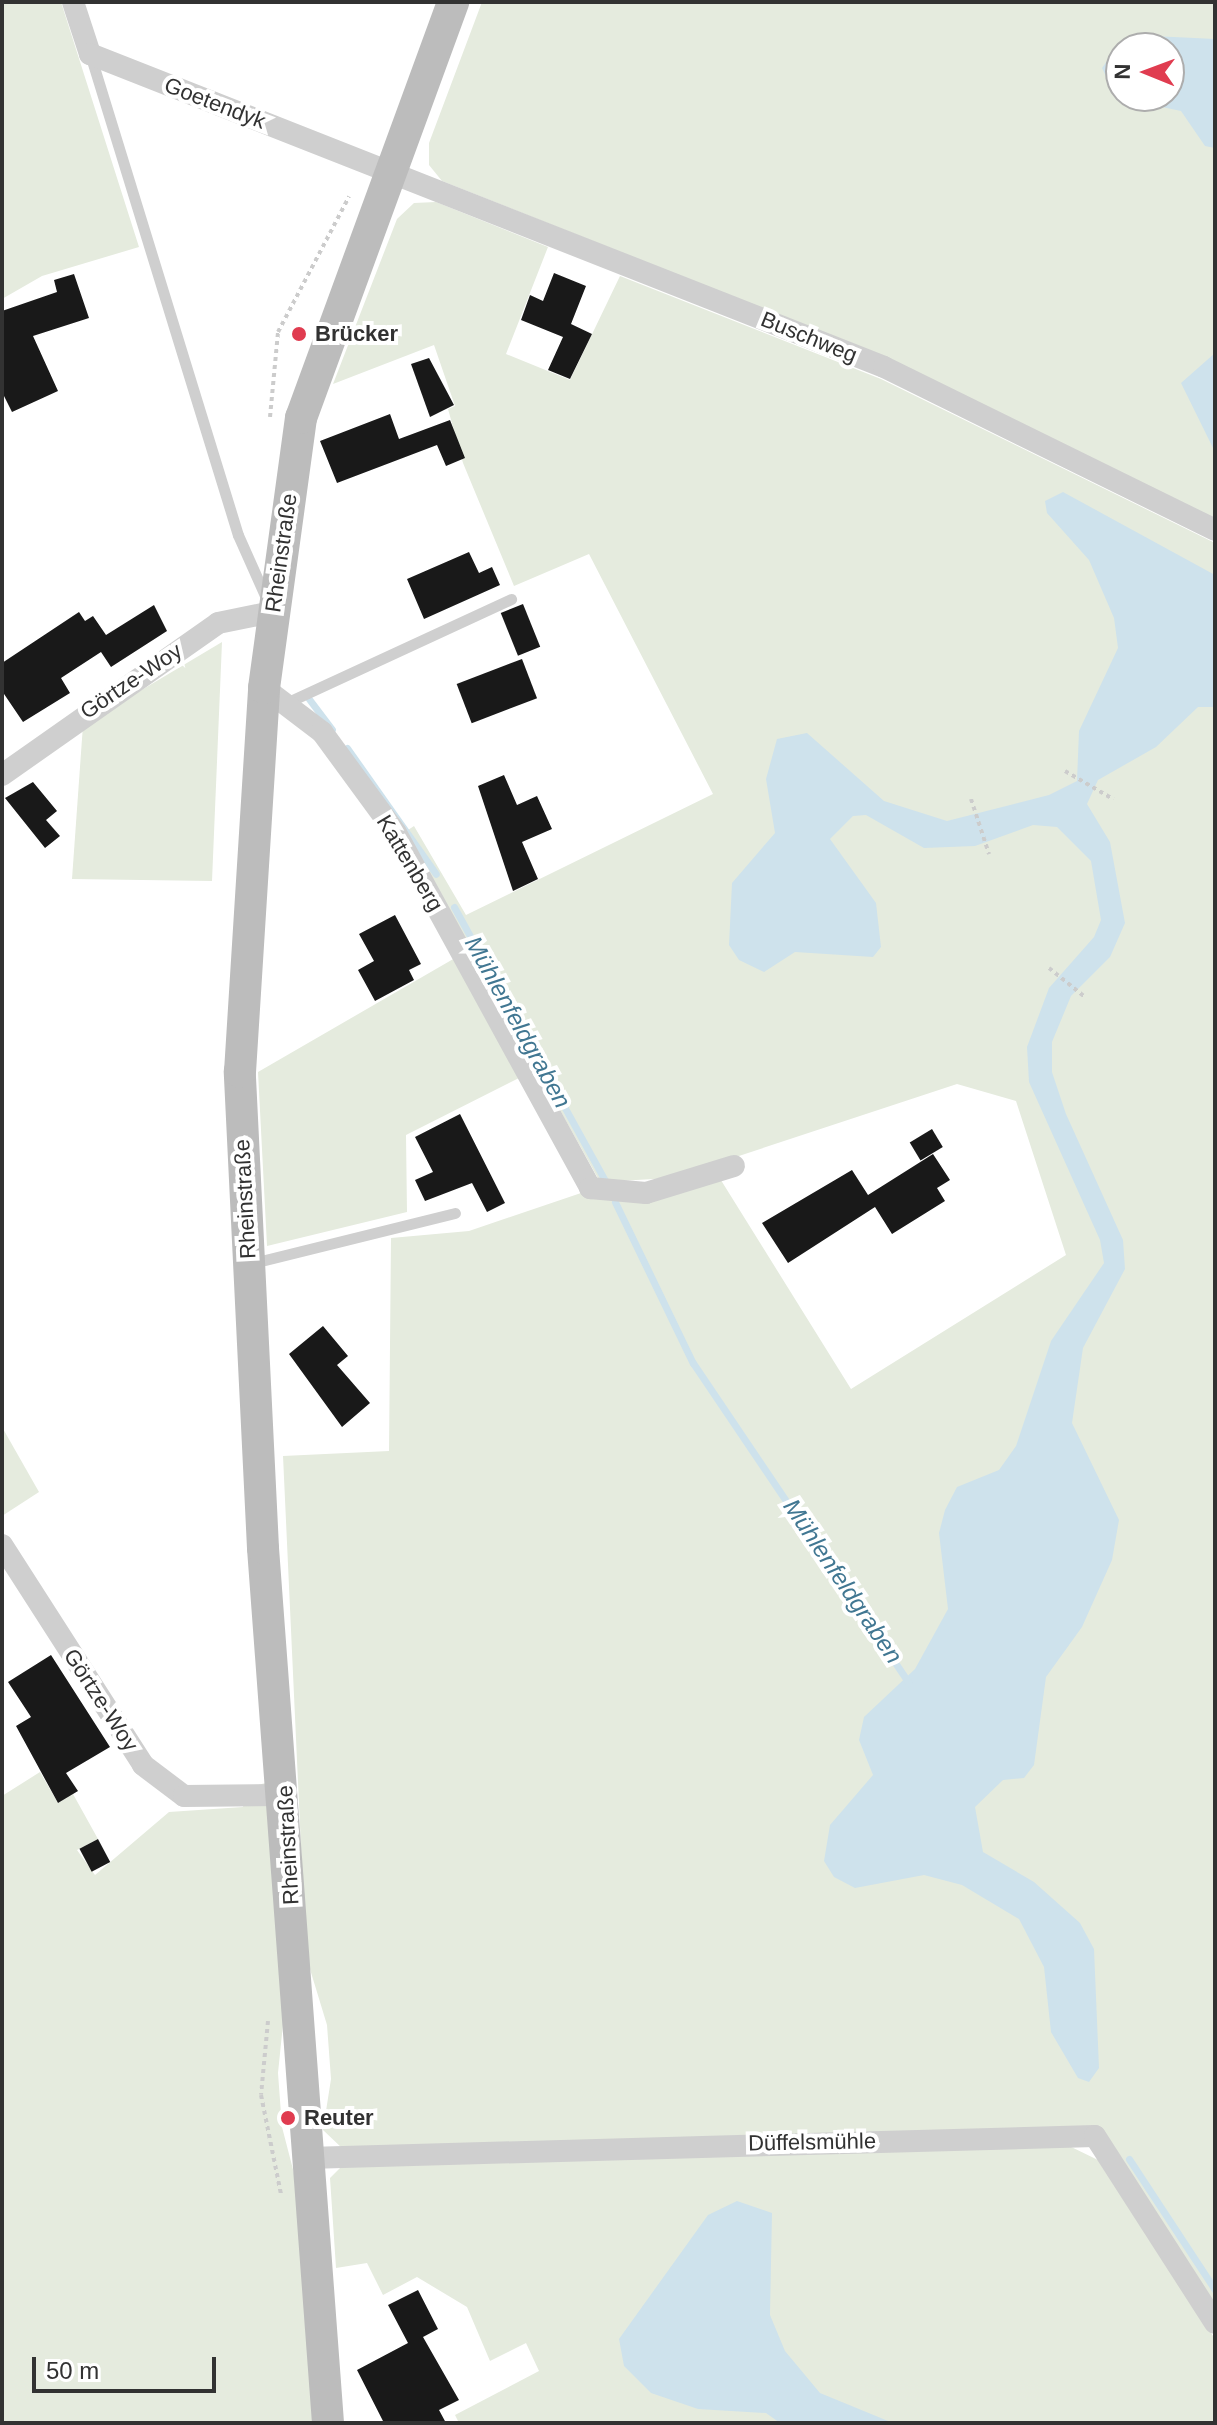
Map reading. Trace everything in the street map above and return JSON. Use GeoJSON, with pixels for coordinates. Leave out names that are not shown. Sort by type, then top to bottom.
{"type":"FeatureCollection","features":[{"type":"Feature","properties":{"kind":"main road","name":"Rheinstraße"},"geometry":{"type":"LineString","coordinates":[[328,2423],[286,1795],[263,1548],[240,1072],[275,695],[272,612],[301,418],[453,2]]}},
{"type":"Feature","properties":{"kind":"street"},"geometry":{"type":"LineString","coordinates":[[73,2],[90,54]]}},
{"type":"Feature","properties":{"kind":"street","name":"Goetendyk"},"geometry":{"type":"LineString","coordinates":[[90,54],[390,172]]}},
{"type":"Feature","properties":{"kind":"street","name":"Buschweg"},"geometry":{"type":"LineString","coordinates":[[390,172],[884,367],[1215,530]]}},
{"type":"Feature","properties":{"kind":"street","name":"Görtze-Woy"},"geometry":{"type":"LineString","coordinates":[[2,775],[218,623],[272,612]]}},
{"type":"Feature","properties":{"kind":"street","name":"Kattenberg"},"geometry":{"type":"LineString","coordinates":[[275,695],[322,732],[396,833],[590,1188],[646,1193],[734,1166]]}},
{"type":"Feature","properties":{"kind":"street","name":"Görtze-Woy"},"geometry":{"type":"LineString","coordinates":[[2,1545],[143,1765],[184,1796],[286,1795]]}},
{"type":"Feature","properties":{"kind":"street","name":"Düffelsmühle"},"geometry":{"type":"LineString","coordinates":[[308,2158],[1095,2136],[1215,2323]]}},
{"type":"Feature","properties":{"kind":"lane"},"geometry":{"type":"LineString","coordinates":[[90,54],[238,535],[272,612]]}},
{"type":"Feature","properties":{"kind":"lane"},"geometry":{"type":"LineString","coordinates":[[275,695],[511,599]]}},
{"type":"Feature","properties":{"kind":"lane"},"geometry":{"type":"LineString","coordinates":[[249,1264],[455,1213]]}},
{"type":"Feature","properties":{"kind":"path"},"geometry":{"type":"LineString","coordinates":[[1065,771],[1113,799]]}},
{"type":"Feature","properties":{"kind":"path"},"geometry":{"type":"LineString","coordinates":[[971,799],[989,854]]}},
{"type":"Feature","properties":{"kind":"path"},"geometry":{"type":"LineString","coordinates":[[1049,968],[1085,997]]}},
{"type":"Feature","properties":{"kind":"shaded area"},"geometry":{"type":"Polygon","coordinates":[[[2,2],[61,2],[139,247],[42,276],[2,299],[2,2]]]}},
{"type":"Feature","properties":{"kind":"shaded area"},"geometry":{"type":"Polygon","coordinates":[[[482,2],[1215,2],[1215,519],[889,359],[442,181],[429,165],[429,143],[482,2]]]}},
{"type":"Feature","properties":{"kind":"shaded area"},"geometry":{"type":"Polygon","coordinates":[[[436,202],[548,247],[506,354],[570,380],[620,276],[881,379],[1215,543],[1215,2311],[1108,2142],[343,2149],[323,2130],[331,2079],[327,2025],[306,1956],[283,1456],[389,1451],[391,1238],[469,1231],[584,1192],[719,1177],[851,1389],[1066,1255],[1016,1101],[957,1084],[672,1178],[600,1182],[405,832],[414,826],[466,915],[713,794],[589,554],[514,586],[463,463],[448,409],[455,406],[434,345],[333,384],[397,219],[414,203],[436,202]]]}},
{"type":"Feature","properties":{"kind":"shaded area"},"geometry":{"type":"Polygon","coordinates":[[[222,642],[212,881],[72,879],[83,725],[222,642]]]}},
{"type":"Feature","properties":{"kind":"shaded area"},"geometry":{"type":"Polygon","coordinates":[[[455,958],[523,1076],[406,1135],[407,1212],[267,1246],[258,1072],[455,958]]]}},
{"type":"Feature","properties":{"kind":"shaded area"},"geometry":{"type":"Polygon","coordinates":[[[2,1427],[39,1492],[2,1516],[2,1427]]]}},
{"type":"Feature","properties":{"kind":"shaded area"},"geometry":{"type":"Polygon","coordinates":[[[40,1772],[58,1803],[73,1794],[98,1839],[77,1850],[95,1875],[169,1812],[243,1807],[243,1789],[273,1781],[287,1985],[278,2073],[282,2127],[303,2208],[318,2423],[2,2423],[2,1796],[40,1772]]]}},
{"type":"Feature","properties":{"kind":"shaded area"},"geometry":{"type":"Polygon","coordinates":[[[1063,2143],[1098,2160],[1215,2339],[1215,2423],[459,2423],[455,2415],[539,2371],[526,2343],[490,2361],[467,2307],[417,2277],[383,2295],[367,2263],[336,2268],[330,2178],[344,2164],[1063,2143]]]}},
{"type":"Feature","properties":{"kind":"water"},"geometry":{"type":"Polygon","coordinates":[[[1185,38],[1215,39],[1215,148],[1205,146],[1182,112],[1185,112],[1185,38]]]}},
{"type":"Feature","properties":{"kind":"water"},"geometry":{"type":"Polygon","coordinates":[[[1215,353],[1215,483],[1213,448],[1181,383],[1215,353]]]}},
{"type":"Feature","properties":{"kind":"water"},"geometry":{"type":"Polygon","coordinates":[[[1063,492],[1215,575],[1215,707],[1198,707],[1156,747],[1098,780],[1087,804],[1110,842],[1125,923],[1110,957],[1071,996],[1052,1042],[1052,1072],[1066,1114],[1123,1240],[1125,1269],[1083,1348],[1072,1423],[1119,1520],[1112,1560],[1082,1627],[1046,1677],[1034,1765],[1024,1778],[1003,1780],[975,1807],[983,1852],[1034,1882],[1080,1923],[1094,1949],[1099,2068],[1089,2082],[1078,2078],[1051,2032],[1044,1967],[1019,1919],[962,1885],[924,1875],[855,1888],[834,1877],[824,1861],[830,1825],[873,1775],[859,1740],[864,1717],[915,1669],[948,1609],[939,1533],[945,1510],[957,1487],[999,1470],[1016,1446],[1051,1341],[1104,1263],[1100,1240],[1029,1082],[1027,1047],[1049,988],[1094,937],[1101,920],[1091,861],[1057,827],[1033,825],[975,846],[924,848],[866,815],[853,816],[830,839],[876,903],[881,947],[873,957],[795,952],[764,972],[739,960],[729,945],[732,883],[775,833],[766,779],[777,739],[807,733],[884,801],[947,821],[1049,795],[1077,781],[1079,731],[1118,648],[1114,618],[1089,560],[1047,513],[1045,501],[1063,492]]]}},
{"type":"Feature","properties":{"kind":"water"},"geometry":{"type":"Polygon","coordinates":[[[737,2201],[772,2213],[770,2315],[785,2351],[820,2393],[893,2423],[780,2423],[766,2413],[698,2409],[651,2393],[624,2366],[619,2339],[708,2215],[737,2201]]]}},
{"type":"Feature","properties":{"kind":"building"},"geometry":{"type":"Polygon","coordinates":[[[554,273],[586,286],[571,324],[592,334],[570,379],[548,370],[563,337],[521,320],[530,295],[543,301],[554,273]]]}},
{"type":"Feature","properties":{"kind":"building"},"geometry":{"type":"Polygon","coordinates":[[[74,274],[89,318],[33,336],[58,391],[12,412],[2,392],[2,311],[57,292],[54,280],[74,274]]]}},
{"type":"Feature","properties":{"kind":"building"},"geometry":{"type":"Polygon","coordinates":[[[429,358],[454,405],[430,417],[411,364],[429,358]]]}},
{"type":"Feature","properties":{"kind":"building"},"geometry":{"type":"Polygon","coordinates":[[[390,414],[399,439],[450,420],[465,458],[446,466],[437,445],[337,483],[320,441],[390,414]]]}},
{"type":"Feature","properties":{"kind":"building"},"geometry":{"type":"Polygon","coordinates":[[[469,552],[479,573],[492,567],[500,585],[424,619],[407,579],[469,552]]]}},
{"type":"Feature","properties":{"kind":"building"},"geometry":{"type":"Polygon","coordinates":[[[523,604],[540,647],[518,656],[501,613],[523,604]]]}},
{"type":"Feature","properties":{"kind":"building"},"geometry":{"type":"Polygon","coordinates":[[[154,605],[167,631],[111,667],[101,652],[61,678],[70,693],[23,722],[2,691],[2,663],[79,612],[85,621],[93,616],[106,635],[154,605]]]}},
{"type":"Feature","properties":{"kind":"building"},"geometry":{"type":"Polygon","coordinates":[[[522,659],[537,698],[472,723],[457,684],[522,659]]]}},
{"type":"Feature","properties":{"kind":"building"},"geometry":{"type":"Polygon","coordinates":[[[504,775],[517,805],[537,796],[552,829],[522,842],[538,879],[513,891],[478,786],[504,775]]]}},
{"type":"Feature","properties":{"kind":"building"},"geometry":{"type":"Polygon","coordinates":[[[33,782],[57,811],[46,820],[60,836],[45,848],[5,798],[33,782]]]}},
{"type":"Feature","properties":{"kind":"building"},"geometry":{"type":"Polygon","coordinates":[[[395,915],[421,964],[409,970],[414,980],[375,1001],[358,970],[374,961],[359,934],[395,915]]]}},
{"type":"Feature","properties":{"kind":"building"},"geometry":{"type":"Polygon","coordinates":[[[460,1114],[505,1203],[487,1212],[472,1183],[425,1201],[415,1180],[433,1172],[415,1137],[460,1114]]]}},
{"type":"Feature","properties":{"kind":"building"},"geometry":{"type":"Polygon","coordinates":[[[932,1129],[943,1147],[921,1160],[910,1142],[932,1129]]]}},
{"type":"Feature","properties":{"kind":"building"},"geometry":{"type":"Polygon","coordinates":[[[933,1154],[950,1180],[937,1188],[945,1201],[892,1234],[875,1207],[788,1263],[762,1223],[852,1170],[868,1195],[933,1154]]]}},
{"type":"Feature","properties":{"kind":"building"},"geometry":{"type":"Polygon","coordinates":[[[323,1326],[348,1356],[337,1365],[370,1403],[342,1427],[289,1354],[323,1326]]]}},
{"type":"Feature","properties":{"kind":"building"},"geometry":{"type":"Polygon","coordinates":[[[51,1655],[110,1747],[66,1773],[78,1791],[58,1803],[16,1726],[31,1717],[8,1682],[51,1655]]]}},
{"type":"Feature","properties":{"kind":"building"},"geometry":{"type":"Polygon","coordinates":[[[98,1839],[110,1862],[92,1872],[79,1849],[98,1839]]]}},
{"type":"Feature","properties":{"kind":"building"},"geometry":{"type":"Polygon","coordinates":[[[418,2290],[438,2329],[423,2337],[459,2400],[439,2410],[446,2423],[384,2423],[357,2370],[408,2343],[388,2305],[418,2290]]]}},
{"type":"Feature","properties":{"kind":"waterway","name":"Mühlenfeldgraben"},"geometry":{"type":"LineString","coordinates":[[309,699],[332,729]]}},
{"type":"Feature","properties":{"kind":"waterway","name":"Mühlenfeldgraben"},"geometry":{"type":"LineString","coordinates":[[347,748],[436,874]]}},
{"type":"Feature","properties":{"kind":"waterway","name":"Mühlenfeldgraben"},"geometry":{"type":"LineString","coordinates":[[454,907],[605,1180]]}},
{"type":"Feature","properties":{"kind":"waterway","name":"Mühlenfeldgraben"},"geometry":{"type":"LineString","coordinates":[[615,1202],[693,1363],[909,1683]]}},
{"type":"Feature","properties":{"kind":"waterway","name":"Mühlenfeldgraben"},"geometry":{"type":"LineString","coordinates":[[1129,2159],[1215,2290]]}},
{"type":"Feature","properties":{"kind":"place","name":"Brücker"},"geometry":{"type":"Point","coordinates":[299,334]}},
{"type":"Feature","properties":{"kind":"place","name":"Reuter"},"geometry":{"type":"Point","coordinates":[288,2118]}}]}
